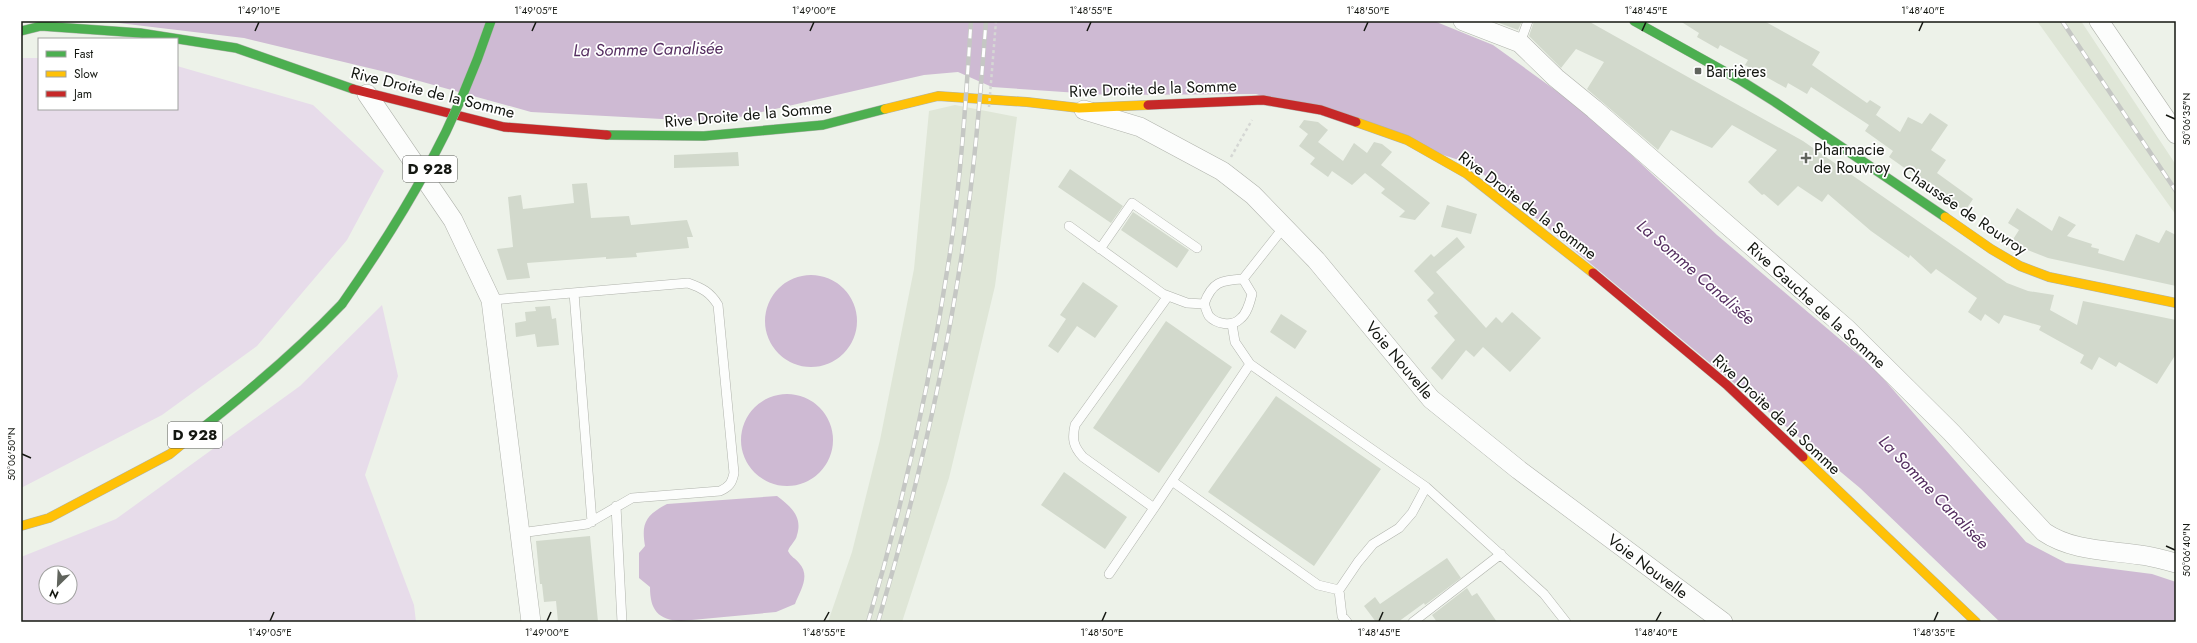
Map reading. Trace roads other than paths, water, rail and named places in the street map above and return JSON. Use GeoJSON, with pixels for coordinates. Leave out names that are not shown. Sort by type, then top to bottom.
{"type":"FeatureCollection","features":[{"type":"Feature","properties":{"kind":"street","name":"D 928"},"geometry":{"type":"LineString","coordinates":[[21,526],[48,518],[170,454],[246,394],[316,332],[342,304],[413,200],[436,159],[480,58],[491,21]]}},
{"type":"Feature","properties":{"kind":"street","name":"Rive Gauche de la Somme"},"geometry":{"type":"LineString","coordinates":[[1463,21],[1520,43],[1556,78],[1594,109],[1847,329],[1951,432],[2044,532],[2057,541],[2074,546],[2142,555],[2176,563]]}},
{"type":"Feature","properties":{"kind":"street","name":"Chaussée de Rouvroy"},"geometry":{"type":"LineString","coordinates":[[1634,21],[1769,98],[2005,258],[2049,277],[2176,303]]}},
{"type":"Feature","properties":{"kind":"street"},"geometry":{"type":"LineString","coordinates":[[2099,21],[2176,134]]}},
{"type":"Feature","properties":{"kind":"street","name":"Rive Droite de la Somme"},"geometry":{"type":"LineString","coordinates":[[21,31],[41,26],[140,33],[172,38]]}},
{"type":"Feature","properties":{"kind":"street","name":"Rive Droite de la Somme"},"geometry":{"type":"LineString","coordinates":[[178,39],[236,48],[366,94],[504,127],[626,137],[704,136],[823,125],[938,96],[1027,102],[1079,108],[1263,100],[1321,110],[1407,140],[1467,174],[1590,270],[1728,385],[1976,622]]}},
{"type":"Feature","properties":{"kind":"street"},"geometry":{"type":"LineString","coordinates":[[366,94],[453,220],[491,300],[531,622]]}},
{"type":"Feature","properties":{"kind":"street","name":"Voie Nouvelle"},"geometry":{"type":"LineString","coordinates":[[1079,108],[1140,127],[1222,171],[1253,195],[1316,260],[1431,399],[1519,470],[1723,622]]}},
{"type":"Feature","properties":{"kind":"lane"},"geometry":{"type":"LineString","coordinates":[[1520,43],[1528,21]]}},
{"type":"Feature","properties":{"kind":"lane"},"geometry":{"type":"LineString","coordinates":[[1100,248],[1132,203],[1197,248]]}},
{"type":"Feature","properties":{"kind":"lane"},"geometry":{"type":"LineString","coordinates":[[1068,226],[1168,296],[1187,303],[1204,304]]}},
{"type":"Feature","properties":{"kind":"lane"},"geometry":{"type":"LineString","coordinates":[[1243,279],[1252,294],[1249,304],[1241,319],[1232,324],[1220,323],[1209,315],[1204,304],[1208,293],[1216,284],[1228,280],[1243,279],[1284,227]]}},
{"type":"Feature","properties":{"kind":"lane"},"geometry":{"type":"LineString","coordinates":[[491,300],[688,283],[705,290],[718,305],[734,473],[732,482],[720,491],[632,498],[616,506],[592,522],[520,533]]}},
{"type":"Feature","properties":{"kind":"lane"},"geometry":{"type":"LineString","coordinates":[[574,293],[592,522]]}},
{"type":"Feature","properties":{"kind":"lane"},"geometry":{"type":"LineString","coordinates":[[1154,508],[1083,457],[1076,449],[1073,438],[1075,425],[1168,296]]}},
{"type":"Feature","properties":{"kind":"lane"},"geometry":{"type":"LineString","coordinates":[[1232,324],[1235,342],[1250,364],[1426,487],[1544,594],[1566,622]]}},
{"type":"Feature","properties":{"kind":"lane"},"geometry":{"type":"LineString","coordinates":[[1109,574],[1250,364]]}},
{"type":"Feature","properties":{"kind":"lane"},"geometry":{"type":"LineString","coordinates":[[1172,480],[1318,585],[1339,590]]}},
{"type":"Feature","properties":{"kind":"lane"},"geometry":{"type":"LineString","coordinates":[[1347,622],[1342,616],[1339,590],[1373,544],[1399,528],[1412,513],[1426,487]]}},
{"type":"Feature","properties":{"kind":"lane"},"geometry":{"type":"LineString","coordinates":[[616,506],[622,622]]}},
{"type":"Feature","properties":{"kind":"lane"},"geometry":{"type":"LineString","coordinates":[[1413,622],[1501,554]]}},
{"type":"Feature","properties":{"kind":"water","name":"La Somme Canalisée"},"geometry":{"type":"Polygon","coordinates":[[[102,21],[1434,21],[1493,45],[1587,113],[1717,235],[1875,369],[2026,542],[2066,563],[2152,574],[2176,582],[2176,622],[2000,622],[1860,488],[1471,164],[1256,94],[1108,95],[992,87],[958,72],[924,75],[718,122],[531,112],[394,74],[244,38],[102,21]]]}},
{"type":"Feature","properties":{"kind":"water"},"geometry":{"type":"Polygon","coordinates":[[[811,275],[829,279],[843,289],[853,303],[857,321],[853,339],[843,353],[829,363],[811,367],[793,363],[779,353],[769,339],[765,321],[769,303],[779,289],[793,279],[811,275]]]}},
{"type":"Feature","properties":{"kind":"water"},"geometry":{"type":"Polygon","coordinates":[[[787,394],[805,398],[819,408],[829,422],[833,440],[829,458],[819,472],[805,482],[787,486],[769,482],[755,472],[745,458],[741,440],[745,422],[755,408],[769,398],[787,394]]]}},
{"type":"Feature","properties":{"kind":"water"},"geometry":{"type":"Polygon","coordinates":[[[777,496],[791,508],[797,517],[798,522],[796,537],[788,551],[790,555],[799,563],[804,573],[802,589],[795,604],[776,612],[681,621],[666,618],[657,612],[654,608],[650,595],[650,587],[639,578],[639,553],[645,546],[645,526],[647,520],[654,512],[667,504],[777,496]]]}},
{"type":"Feature","properties":{"kind":"railway"},"geometry":{"type":"LineString","coordinates":[[868,622],[905,485],[925,393],[942,300],[950,253],[957,195],[971,21]]}},
{"type":"Feature","properties":{"kind":"railway"},"geometry":{"type":"LineString","coordinates":[[878,622],[904,531],[937,393],[946,346],[966,224],[979,108],[986,21]]}},
{"type":"Feature","properties":{"kind":"railway"},"geometry":{"type":"LineString","coordinates":[[2062,21],[2176,191]]}},
{"type":"Feature","properties":{"kind":"place","name":"Barrières"},"geometry":{"type":"Point","coordinates":[1698,71]}},
{"type":"Feature","properties":{"kind":"place","name":"Pharmacie de Rouvroy"},"geometry":{"type":"Point","coordinates":[1806,158]}}]}
